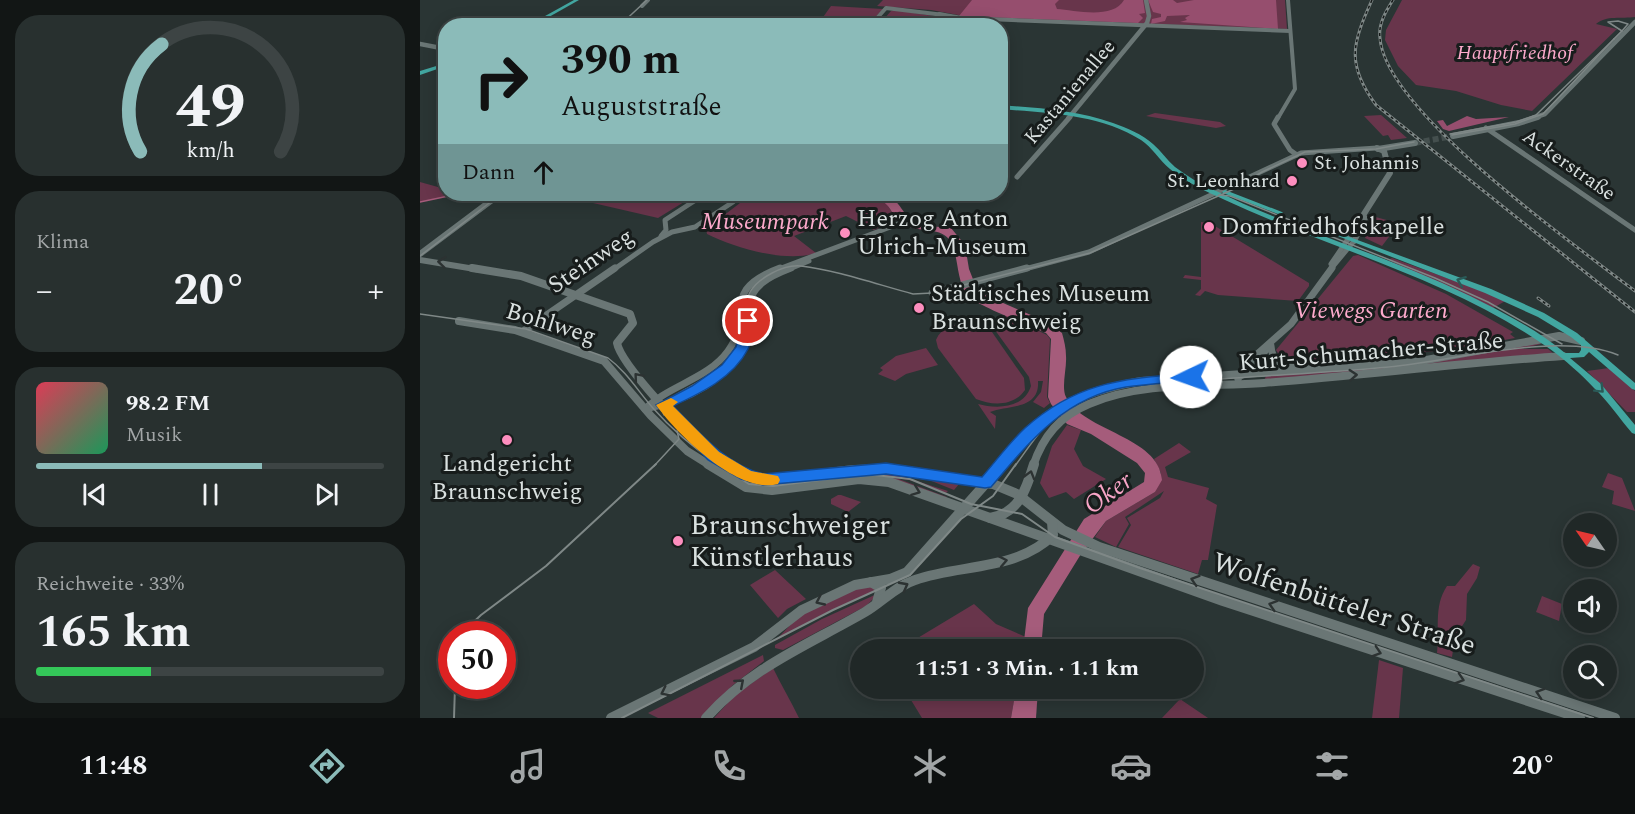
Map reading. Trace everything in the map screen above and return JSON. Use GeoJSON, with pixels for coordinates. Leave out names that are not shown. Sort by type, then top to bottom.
{"type":"FeatureCollection","features":[{"type":"Feature","properties":{"kind":"main road"},"geometry":{"type":"LineString","coordinates":[[544,18],[579,0]]}},
{"type":"Feature","properties":{"kind":"main road"},"geometry":{"type":"LineString","coordinates":[[548,18],[579,0]]}},
{"type":"Feature","properties":{"kind":"main road","name":"Kastanienallee"},"geometry":{"type":"LineString","coordinates":[[1071,114],[1144,25],[1149,13],[1146,0]]}},
{"type":"Feature","properties":{"kind":"main road"},"geometry":{"type":"LineString","coordinates":[[1487,128],[1536,115],[1634,21]]}},
{"type":"Feature","properties":{"kind":"main road"},"geometry":{"type":"LineString","coordinates":[[420,45],[438,48]]}},
{"type":"Feature","properties":{"kind":"main road"},"geometry":{"type":"LineString","coordinates":[[1451,135],[1545,114],[1590,64]]}},
{"type":"Feature","properties":{"kind":"main road"},"geometry":{"type":"LineString","coordinates":[[420,73],[438,67]]}},
{"type":"Feature","properties":{"kind":"main road"},"geometry":{"type":"LineString","coordinates":[[1008,107],[1071,114],[1102,122],[1136,135],[1152,145],[1179,173],[1223,193],[1349,243],[1511,300],[1555,322],[1584,343],[1635,387]]}},
{"type":"Feature","properties":{"kind":"main road"},"geometry":{"type":"LineString","coordinates":[[1349,243],[1388,176],[1390,168],[1378,149],[1413,142]]}},
{"type":"Feature","properties":{"kind":"main road"},"geometry":{"type":"LineString","coordinates":[[420,254],[491,201]]}},
{"type":"Feature","properties":{"kind":"main road"},"geometry":{"type":"LineString","coordinates":[[1349,243],[1455,292],[1540,340],[1572,363],[1604,392],[1635,431]]}},
{"type":"Feature","properties":{"kind":"main road"},"geometry":{"type":"LineString","coordinates":[[420,260],[509,273],[576,294]]}},
{"type":"Feature","properties":{"kind":"main road","name":"Bohlweg"},"geometry":{"type":"LineString","coordinates":[[576,294],[620,309],[632,316],[633,323],[619,339],[616,347],[626,363],[656,398],[713,456],[743,473],[772,480],[886,469],[985,483]]}},
{"type":"Feature","properties":{"kind":"main road","name":"Bohlweg"},"geometry":{"type":"LineString","coordinates":[[459,321],[522,332],[604,361],[645,409],[689,453],[742,485],[761,490]]}},
{"type":"Feature","properties":{"kind":"main road","name":"Kurt-Schumacher-Straße"},"geometry":{"type":"LineString","coordinates":[[871,582],[894,578],[913,567],[1028,434],[1051,414],[1071,401],[1099,389],[1124,383],[1432,360],[1562,336],[1584,343]]}},
{"type":"Feature","properties":{"kind":"main road"},"geometry":{"type":"LineString","coordinates":[[1563,356],[1581,355],[1585,351],[1584,343]]}},
{"type":"Feature","properties":{"kind":"main road","name":"Kurt-Schumacher-Straße"},"geometry":{"type":"LineString","coordinates":[[1022,497],[1041,444],[1060,422],[1098,400],[1134,392],[1252,384],[1563,356]]}},
{"type":"Feature","properties":{"kind":"main road","name":"Wolfenbütteler Straße"},"geometry":{"type":"LineString","coordinates":[[761,490],[845,480],[873,479],[900,485],[1051,540],[1088,548],[1615,718]]}},
{"type":"Feature","properties":{"kind":"main road","name":"Wolfenbütteler Straße"},"geometry":{"type":"LineString","coordinates":[[985,483],[1008,489],[1022,497],[1088,548],[1230,603],[1580,718]]}},
{"type":"Feature","properties":{"kind":"main road"},"geometry":{"type":"LineString","coordinates":[[983,517],[1006,516],[1015,509],[1022,497]]}},
{"type":"Feature","properties":{"kind":"main road"},"geometry":{"type":"LineString","coordinates":[[706,718],[740,683],[779,655],[875,606],[897,589],[923,577],[1025,556],[1042,548],[1051,540],[1054,526],[1048,519]]}},
{"type":"Feature","properties":{"kind":"main road"},"geometry":{"type":"LineString","coordinates":[[617,716],[754,647],[798,612],[851,587],[871,582],[881,588],[875,606]]}},
{"type":"Feature","properties":{"kind":"street"},"geometry":{"type":"LineString","coordinates":[[642,6],[648,0]]}},
{"type":"Feature","properties":{"kind":"street"},"geometry":{"type":"LineString","coordinates":[[1288,0],[1295,89],[1274,124],[1290,150],[1297,155]]}},
{"type":"Feature","properties":{"kind":"street"},"geometry":{"type":"LineString","coordinates":[[881,18],[888,9]]}},
{"type":"Feature","properties":{"kind":"street"},"geometry":{"type":"LineString","coordinates":[[878,18],[888,9],[957,18]]}},
{"type":"Feature","properties":{"kind":"street"},"geometry":{"type":"LineString","coordinates":[[1008,20],[1290,31]]}},
{"type":"Feature","properties":{"kind":"street","name":"Kastanienallee"},"geometry":{"type":"LineString","coordinates":[[1017,177],[1071,114]]}},
{"type":"Feature","properties":{"kind":"street","name":"Ackerstraße"},"geometry":{"type":"LineString","coordinates":[[1487,128],[1635,230]]}},
{"type":"Feature","properties":{"kind":"street"},"geometry":{"type":"LineString","coordinates":[[932,292],[1089,252],[1177,212],[1200,206],[1261,172],[1304,152],[1378,149]]}},
{"type":"Feature","properties":{"kind":"street","name":"Steinweg"},"geometry":{"type":"LineString","coordinates":[[522,332],[653,242],[665,232],[665,220],[694,201]]}},
{"type":"Feature","properties":{"kind":"street","name":"Steinweg"},"geometry":{"type":"LineString","coordinates":[[653,242],[677,231],[699,225],[734,201]]}},
{"type":"Feature","properties":{"kind":"street"},"geometry":{"type":"LineString","coordinates":[[645,409],[663,405],[697,389],[727,368],[746,339],[751,294],[763,282],[833,250],[901,223]]}},
{"type":"Feature","properties":{"kind":"street"},"geometry":{"type":"LineString","coordinates":[[1225,385],[1240,375],[1299,314],[1349,243]]}},
{"type":"Feature","properties":{"kind":"street"},"geometry":{"type":"LineString","coordinates":[[645,409],[656,398],[696,378],[724,356],[736,336],[741,295],[754,280],[770,270],[833,250]]}},
{"type":"Feature","properties":{"kind":"street"},"geometry":{"type":"LineString","coordinates":[[770,270],[771,260]]}},
{"type":"Feature","properties":{"kind":"street"},"geometry":{"type":"LineString","coordinates":[[1270,345],[1271,357],[1276,362],[1305,369]]}},
{"type":"Feature","properties":{"kind":"street"},"geometry":{"type":"LineString","coordinates":[[1240,375],[1252,384]]}},
{"type":"Feature","properties":{"kind":"green space"},"geometry":{"type":"Polygon","coordinates":[[[883,0],[1285,0],[1287,29],[969,17],[931,10],[877,6],[883,0]]]}},
{"type":"Feature","properties":{"kind":"green space","name":"Hauptfriedhof"},"geometry":{"type":"Polygon","coordinates":[[[1402,0],[1635,0],[1635,17],[1609,18],[1596,24],[1617,29],[1532,111],[1501,105],[1456,91],[1416,85],[1398,66],[1385,40],[1386,30],[1402,0]]]}},
{"type":"Feature","properties":{"kind":"green space"},"geometry":{"type":"Polygon","coordinates":[[[831,6],[883,9],[875,18],[822,18],[831,6]]]}},
{"type":"Feature","properties":{"kind":"green space"},"geometry":{"type":"Polygon","coordinates":[[[895,10],[947,18],[885,18],[895,10]]]}},
{"type":"Feature","properties":{"kind":"green space"},"geometry":{"type":"Polygon","coordinates":[[[1155,113],[1220,122],[1226,126],[1216,128],[1146,116],[1155,113]]]}},
{"type":"Feature","properties":{"kind":"green space"},"geometry":{"type":"Polygon","coordinates":[[[1381,115],[1407,138],[1391,140],[1388,135],[1383,136],[1364,116],[1381,115]]]}},
{"type":"Feature","properties":{"kind":"green space"},"geometry":{"type":"Polygon","coordinates":[[[420,182],[438,187],[438,198],[420,202],[420,182]]]}},
{"type":"Feature","properties":{"kind":"green space"},"geometry":{"type":"Polygon","coordinates":[[[584,201],[686,201],[658,218],[584,201]]]}},
{"type":"Feature","properties":{"kind":"green space","name":"Museumpark"},"geometry":{"type":"Polygon","coordinates":[[[740,201],[882,201],[886,203],[897,220],[874,230],[846,216],[794,236],[816,253],[804,256],[776,255],[746,249],[707,234],[706,229],[740,201]]]}},
{"type":"Feature","properties":{"kind":"green space"},"geometry":{"type":"Polygon","coordinates":[[[1372,216],[1398,225],[1382,246],[1365,238],[1372,216]]]}},
{"type":"Feature","properties":{"kind":"green space"},"geometry":{"type":"Polygon","coordinates":[[[1201,222],[1210,223],[1309,283],[1309,286],[1298,301],[1218,295],[1205,291],[1200,296],[1195,295],[1201,289],[1201,280],[1183,278],[1185,275],[1201,277],[1201,222]]]}},
{"type":"Feature","properties":{"kind":"green space","name":"Viewegs Garten"},"geometry":{"type":"Polygon","coordinates":[[[1358,255],[1446,294],[1513,332],[1510,334],[1515,338],[1343,362],[1306,364],[1283,361],[1276,350],[1353,256],[1358,255]]]}},
{"type":"Feature","properties":{"kind":"green space"},"geometry":{"type":"Polygon","coordinates":[[[1392,258],[1507,300],[1493,308],[1388,260],[1392,258]]]}},
{"type":"Feature","properties":{"kind":"green space"},"geometry":{"type":"Polygon","coordinates":[[[1006,315],[1047,335],[1050,339],[1047,397],[1050,403],[1044,408],[1033,402],[1041,392],[1043,381],[1038,381],[1034,397],[1028,402],[990,412],[996,416],[995,429],[978,404],[993,407],[1009,406],[1022,399],[1031,386],[1029,377],[992,326],[1006,315]]]}},
{"type":"Feature","properties":{"kind":"green space"},"geometry":{"type":"Polygon","coordinates":[[[974,324],[992,332],[1024,378],[1025,390],[1009,402],[989,403],[976,399],[938,348],[936,340],[942,331],[957,325],[974,324]]]}},
{"type":"Feature","properties":{"kind":"green space"},"geometry":{"type":"Polygon","coordinates":[[[1538,342],[1541,344],[1521,349],[1548,349],[1554,354],[1264,381],[1266,376],[1349,369],[1538,342]]]}},
{"type":"Feature","properties":{"kind":"green space"},"geometry":{"type":"Polygon","coordinates":[[[926,348],[938,365],[906,374],[895,381],[878,374],[883,370],[880,368],[896,356],[926,348]]]}},
{"type":"Feature","properties":{"kind":"green space"},"geometry":{"type":"Polygon","coordinates":[[[1609,368],[1635,391],[1635,412],[1627,412],[1587,371],[1609,368]]]}},
{"type":"Feature","properties":{"kind":"green space"},"geometry":{"type":"Polygon","coordinates":[[[1067,425],[1081,430],[1074,449],[1083,466],[1106,479],[1074,499],[1066,492],[1049,498],[1040,483],[1052,446],[1067,425]]]}},
{"type":"Feature","properties":{"kind":"green space"},"geometry":{"type":"Polygon","coordinates":[[[1179,443],[1191,452],[1165,467],[1168,477],[1209,488],[1206,499],[1217,505],[1208,560],[1202,560],[1198,574],[1118,547],[1131,525],[1127,518],[1160,498],[1164,491],[1125,517],[1129,524],[1116,547],[1095,537],[1106,521],[1155,492],[1161,473],[1154,459],[1179,443]]]}},
{"type":"Feature","properties":{"kind":"green space"},"geometry":{"type":"Polygon","coordinates":[[[874,470],[917,474],[959,484],[954,490],[919,476],[898,475],[948,491],[946,493],[915,481],[896,478],[947,497],[946,499],[902,482],[823,481],[823,476],[874,470]]]}},
{"type":"Feature","properties":{"kind":"green space"},"geometry":{"type":"Polygon","coordinates":[[[1608,473],[1622,478],[1635,511],[1612,504],[1614,491],[1602,487],[1608,473]]]}},
{"type":"Feature","properties":{"kind":"green space"},"geometry":{"type":"Polygon","coordinates":[[[838,495],[861,502],[848,512],[831,504],[831,499],[838,495]]]}},
{"type":"Feature","properties":{"kind":"green space"},"geometry":{"type":"Polygon","coordinates":[[[1473,564],[1480,567],[1477,578],[1467,594],[1466,620],[1455,637],[1452,657],[1437,653],[1438,610],[1443,594],[1447,586],[1455,586],[1473,564]]]}},
{"type":"Feature","properties":{"kind":"green space"},"geometry":{"type":"Polygon","coordinates":[[[775,570],[806,599],[787,609],[778,618],[750,585],[775,570]]]}},
{"type":"Feature","properties":{"kind":"green space"},"geometry":{"type":"Polygon","coordinates":[[[863,585],[878,589],[836,608],[775,641],[799,616],[863,585]]]}},
{"type":"Feature","properties":{"kind":"green space"},"geometry":{"type":"Polygon","coordinates":[[[879,593],[866,606],[783,650],[775,648],[775,645],[822,619],[879,593]]]}},
{"type":"Feature","properties":{"kind":"green space"},"geometry":{"type":"Polygon","coordinates":[[[1542,596],[1562,604],[1559,621],[1536,612],[1542,596]]]}},
{"type":"Feature","properties":{"kind":"green space"},"geometry":{"type":"Polygon","coordinates":[[[974,604],[996,624],[1026,637],[1026,639],[916,639],[974,604]]]}},
{"type":"Feature","properties":{"kind":"green space"},"geometry":{"type":"Polygon","coordinates":[[[763,655],[764,661],[733,685],[702,718],[658,718],[648,713],[763,655]]]}},
{"type":"Feature","properties":{"kind":"green space"},"geometry":{"type":"Polygon","coordinates":[[[1379,660],[1403,668],[1399,718],[1372,718],[1379,660]]]}},
{"type":"Feature","properties":{"kind":"green space"},"geometry":{"type":"Polygon","coordinates":[[[773,668],[799,718],[714,718],[734,696],[773,668]]]}},
{"type":"Feature","properties":{"kind":"green space"},"geometry":{"type":"Polygon","coordinates":[[[1014,699],[1011,718],[922,718],[911,700],[1014,699]]]}},
{"type":"Feature","properties":{"kind":"green space"},"geometry":{"type":"Polygon","coordinates":[[[1180,699],[1208,718],[1162,718],[1180,699]]]}},
{"type":"Feature","properties":{"kind":"shaded area"},"geometry":{"type":"Polygon","coordinates":[[[972,0],[1059,0],[1055,4],[1057,9],[1102,12],[1119,6],[1124,0],[1143,0],[1145,13],[1139,14],[1143,18],[1138,23],[959,16],[972,0]]]}},
{"type":"Feature","properties":{"kind":"shaded area"},"geometry":{"type":"Polygon","coordinates":[[[1148,0],[1173,0],[1177,3],[1194,0],[1276,0],[1278,29],[1180,22],[1187,20],[1185,18],[1190,15],[1167,16],[1165,21],[1151,24],[1152,19],[1161,17],[1161,14],[1153,12],[1148,0]]]}},
{"type":"Feature","properties":{"kind":"shaded area"},"geometry":{"type":"Polygon","coordinates":[[[1467,116],[1476,119],[1509,117],[1449,131],[1443,129],[1437,121],[1443,120],[1447,126],[1467,116]]]}},
{"type":"Feature","properties":{"kind":"shaded area"},"geometry":{"type":"Polygon","coordinates":[[[882,201],[895,201],[909,218],[917,223],[951,228],[965,245],[969,269],[978,292],[1047,322],[1062,333],[1066,353],[1064,383],[1066,397],[1075,409],[1088,419],[1135,444],[1148,453],[1158,465],[1162,480],[1155,492],[1106,521],[1081,554],[1044,614],[1042,639],[1024,639],[1028,608],[1084,519],[1144,482],[1145,473],[1137,463],[1091,434],[1067,424],[1051,404],[1048,397],[1051,339],[1046,333],[991,309],[967,295],[961,282],[954,248],[947,237],[905,225],[897,219],[882,201]]]}},
{"type":"Feature","properties":{"kind":"shaded area"},"geometry":{"type":"Polygon","coordinates":[[[1014,699],[1037,699],[1036,718],[1011,718],[1014,699]]]}},
{"type":"Feature","properties":{"kind":"waterway"},"geometry":{"type":"LineString","coordinates":[[420,202],[438,198]]}},
{"type":"Feature","properties":{"kind":"tunnel"},"geometry":{"type":"LineString","coordinates":[[1415,143],[1453,136]]}},
{"type":"Feature","properties":{"kind":"tram line"},"geometry":{"type":"LineString","coordinates":[[628,18],[647,0]]}},
{"type":"Feature","properties":{"kind":"tram line"},"geometry":{"type":"LineString","coordinates":[[1618,21],[1628,24],[1622,31],[1608,22],[1618,21]]}},
{"type":"Feature","properties":{"kind":"tram line"},"geometry":{"type":"LineString","coordinates":[[1614,39],[1622,31]]}},
{"type":"Feature","properties":{"kind":"tram line"},"geometry":{"type":"LineString","coordinates":[[1450,134],[1516,122],[1536,115],[1614,39]]}},
{"type":"Feature","properties":{"kind":"tram line"},"geometry":{"type":"LineString","coordinates":[[1452,135],[1515,124],[1543,114],[1614,39]]}},
{"type":"Feature","properties":{"kind":"tram line"},"geometry":{"type":"LineString","coordinates":[[1220,195],[1305,152],[1376,149],[1414,142]]}},
{"type":"Feature","properties":{"kind":"tram line"},"geometry":{"type":"LineString","coordinates":[[664,415],[661,408],[668,401],[714,373],[731,357],[741,340],[745,308],[750,292],[772,273],[787,267],[801,266],[843,274],[913,294],[932,293],[1090,253],[1220,195]]}},
{"type":"Feature","properties":{"kind":"tram line"},"geometry":{"type":"LineString","coordinates":[[1220,195],[1230,196],[1435,278],[1488,302],[1562,344]]}},
{"type":"Feature","properties":{"kind":"tram line"},"geometry":{"type":"LineString","coordinates":[[420,256],[492,201]]}},
{"type":"Feature","properties":{"kind":"tram line"},"geometry":{"type":"LineString","coordinates":[[420,314],[526,329],[608,358],[677,432]]}},
{"type":"Feature","properties":{"kind":"tram line"},"geometry":{"type":"LineString","coordinates":[[1015,466],[1036,437],[1061,411],[1082,399],[1128,386],[1389,367],[1536,347],[1594,348],[1618,355]]}},
{"type":"Feature","properties":{"kind":"tram line"},"geometry":{"type":"LineString","coordinates":[[655,465],[679,439],[677,432]]}},
{"type":"Feature","properties":{"kind":"tram line"},"geometry":{"type":"LineString","coordinates":[[677,432],[720,466]]}},
{"type":"Feature","properties":{"kind":"tram line"},"geometry":{"type":"LineString","coordinates":[[718,464],[749,484],[773,486],[866,474],[910,479],[980,506]]}},
{"type":"Feature","properties":{"kind":"tram line"},"geometry":{"type":"LineString","coordinates":[[980,506],[993,496],[1016,464]]}},
{"type":"Feature","properties":{"kind":"tram line"},"geometry":{"type":"LineString","coordinates":[[475,621],[546,566],[655,465]]}},
{"type":"Feature","properties":{"kind":"tram line"},"geometry":{"type":"LineString","coordinates":[[622,718],[833,610],[910,575],[961,519],[980,506]]}},
{"type":"Feature","properties":{"kind":"tram line"},"geometry":{"type":"LineString","coordinates":[[980,506],[1022,514],[1055,537],[1140,568],[1593,718]]}},
{"type":"Feature","properties":{"kind":"tram line"},"geometry":{"type":"LineString","coordinates":[[454,718],[455,699]]}},
{"type":"Feature","properties":{"kind":"railway"},"geometry":{"type":"LineString","coordinates":[[1372,0],[1360,29],[1355,54],[1360,77],[1376,105],[1635,312]]}},
{"type":"Feature","properties":{"kind":"railway"},"geometry":{"type":"LineString","coordinates":[[1393,0],[1381,23],[1380,38],[1390,68],[1414,102],[1447,138],[1487,175],[1635,291]]}},
{"type":"Feature","properties":{"kind":"railway"},"geometry":{"type":"LineString","coordinates":[[1538,298],[1549,306]]}},
{"type":"Feature","properties":{"kind":"slow traffic"},"geometry":{"type":"LineString","coordinates":[[671,402],[663,405],[713,456],[754,478],[772,480]]}},
{"type":"Feature","properties":{"kind":"place","name":"St. Johannis"},"geometry":{"type":"Point","coordinates":[1302,163]}},
{"type":"Feature","properties":{"kind":"place","name":"St. Leonhard"},"geometry":{"type":"Point","coordinates":[1292,181]}},
{"type":"Feature","properties":{"kind":"place","name":"Domfriedhofskapelle"},"geometry":{"type":"Point","coordinates":[1209,227]}},
{"type":"Feature","properties":{"kind":"place","name":"Herzog Anton Ulrich-Museum"},"geometry":{"type":"Point","coordinates":[845,233]}},
{"type":"Feature","properties":{"kind":"place","name":"Städtisches Museum Braunschweig"},"geometry":{"type":"Point","coordinates":[919,308]}},
{"type":"Feature","properties":{"kind":"place","name":"Landgericht Braunschweig"},"geometry":{"type":"Point","coordinates":[507,440]}},
{"type":"Feature","properties":{"kind":"place","name":"Braunschweiger Künstlerhaus"},"geometry":{"type":"Point","coordinates":[678,541]}},
{"type":"Feature","properties":{"kind":"route"},"geometry":{"type":"LineString","coordinates":[[748,321],[747,335],[742,348],[727,368],[710,382],[663,405],[713,456],[747,475],[763,480],[853,470],[886,469],[914,471],[985,483],[1038,424],[1054,411],[1080,396],[1124,383],[1191,377]]}},
{"type":"Feature","properties":{"kind":"water label","name":"Oker"},"geometry":{"type":"Point","coordinates":[1108,493]}}]}
